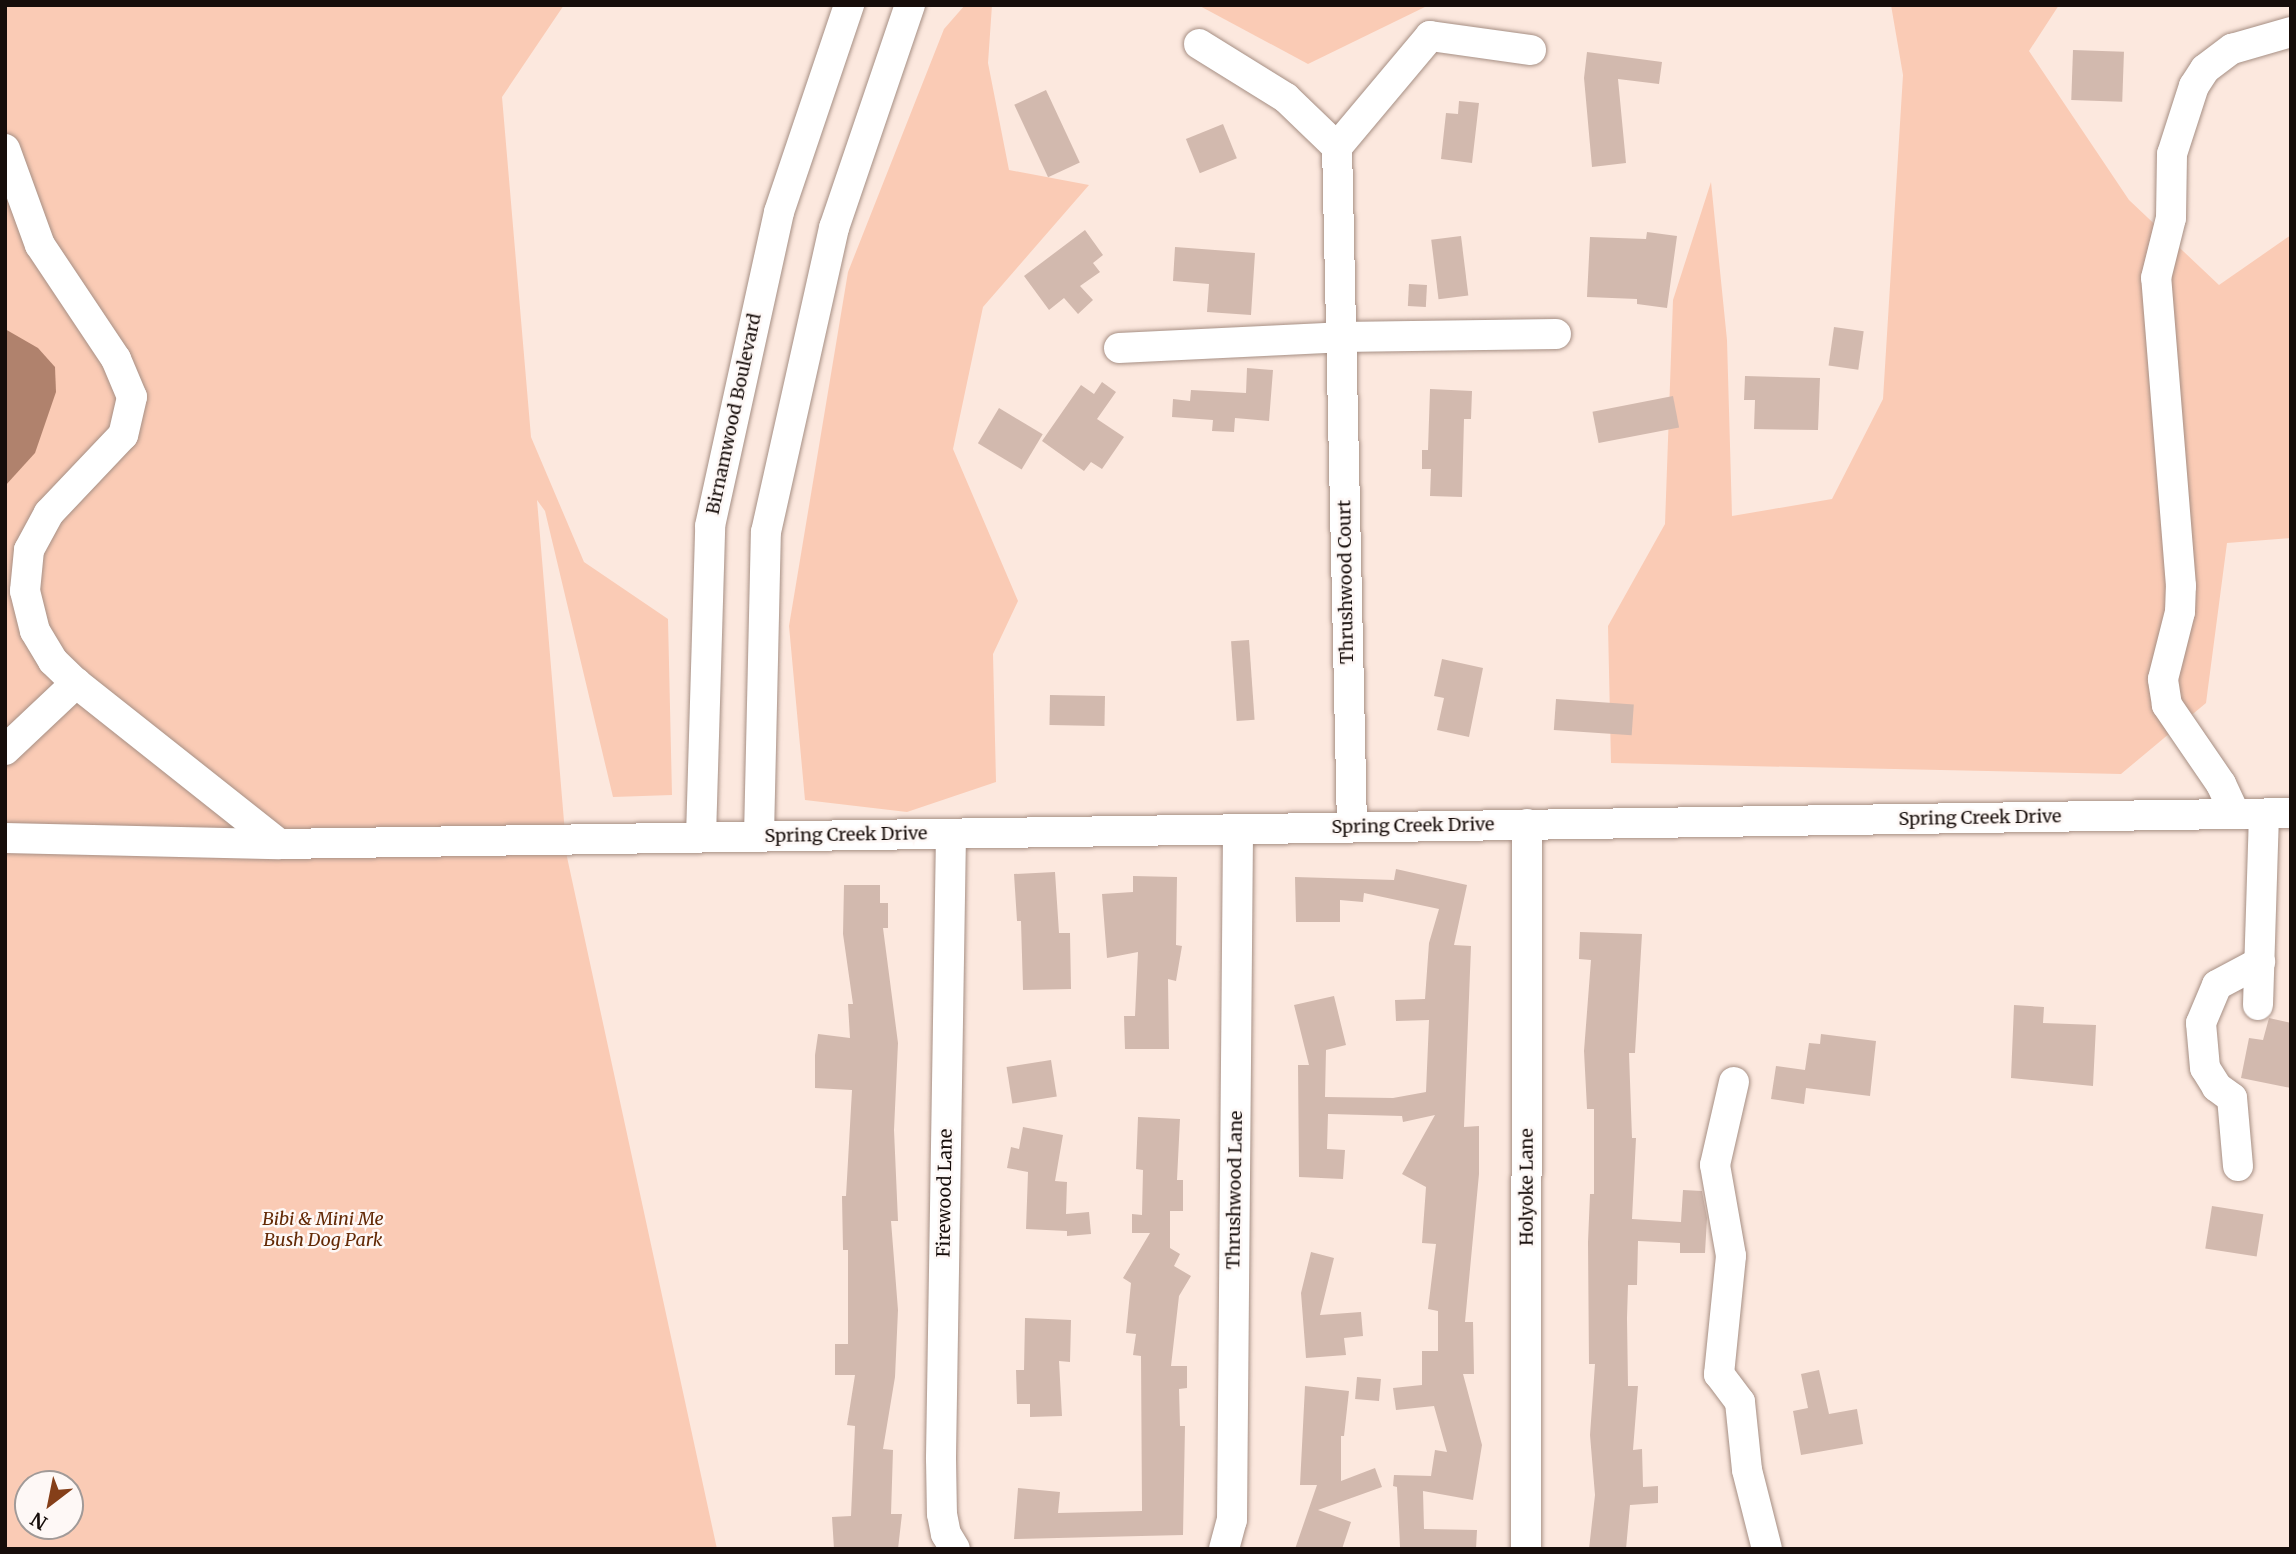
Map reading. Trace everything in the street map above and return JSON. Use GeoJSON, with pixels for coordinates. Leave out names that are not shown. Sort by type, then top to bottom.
{"type":"FeatureCollection","features":[{"type":"Feature","properties":{"kind":"street","name":"Birnamwood Boulevard"},"geometry":{"type":"LineString","coordinates":[[701,837],[710,526],[779,212],[849,5]]}},
{"type":"Feature","properties":{"kind":"street"},"geometry":{"type":"LineString","coordinates":[[759,836],[766,533],[834,228],[910,5]]}},
{"type":"Feature","properties":{"kind":"street"},"geometry":{"type":"LineString","coordinates":[[2258,1005],[2263,814],[2221,784],[2167,705],[2163,679],[2180,612],[2180,586],[2156,278],[2171,218],[2172,154],[2194,86],[2206,69],[2232,49],[2291,32]]}},
{"type":"Feature","properties":{"kind":"street"},"geometry":{"type":"LineString","coordinates":[[1199,44],[1286,98],[1337,147],[1430,36],[1531,50]]}},
{"type":"Feature","properties":{"kind":"street","name":"Thrushwood Court"},"geometry":{"type":"LineString","coordinates":[[1337,147],[1352,827]]}},
{"type":"Feature","properties":{"kind":"street"},"geometry":{"type":"LineString","coordinates":[[5,149],[40,245],[116,359],[132,397],[123,435],[49,513],[29,550],[27,610],[42,646],[76,683],[279,844]]}},
{"type":"Feature","properties":{"kind":"street"},"geometry":{"type":"LineString","coordinates":[[1119,348],[1341,337],[1556,334]]}},
{"type":"Feature","properties":{"kind":"street"},"geometry":{"type":"LineString","coordinates":[[5,750],[76,683]]}},
{"type":"Feature","properties":{"kind":"street","name":"Spring Creek Drive"},"geometry":{"type":"LineString","coordinates":[[5,838],[279,844],[2263,814]]}},
{"type":"Feature","properties":{"kind":"street","name":"Holyoke Lane"},"geometry":{"type":"LineString","coordinates":[[1526,1549],[1527,824]]}},
{"type":"Feature","properties":{"kind":"street","name":"Thrushwood Lane"},"geometry":{"type":"LineString","coordinates":[[1224,1549],[1232,1520],[1238,830]]}},
{"type":"Feature","properties":{"kind":"street","name":"Firewood Lane"},"geometry":{"type":"LineString","coordinates":[[951,834],[941,1460],[946,1534],[955,1549]]}},
{"type":"Feature","properties":{"kind":"street"},"geometry":{"type":"LineString","coordinates":[[2238,1166],[2232,1098],[2217,1087],[2205,1068],[2201,1023],[2217,985],[2260,962]]}},
{"type":"Feature","properties":{"kind":"street"},"geometry":{"type":"LineString","coordinates":[[1734,1082],[1715,1165],[1731,1256],[1719,1374],[1740,1402],[1747,1469],[1767,1549]]}},
{"type":"Feature","properties":{"kind":"green space","name":"Bibi & Mini Me Bush Dog Park"},"geometry":{"type":"Polygon","coordinates":[[[5,5],[564,5],[502,97],[531,437],[584,562],[668,619],[672,795],[613,797],[545,511],[537,500],[567,857],[717,1549],[5,1549],[5,5]]]}},
{"type":"Feature","properties":{"kind":"green space"},"geometry":{"type":"Polygon","coordinates":[[[965,5],[992,5],[988,63],[1009,170],[1089,185],[983,307],[953,449],[1018,601],[993,654],[996,782],[907,812],[805,800],[789,626],[848,272],[944,29],[965,5]]]}},
{"type":"Feature","properties":{"kind":"green space"},"geometry":{"type":"Polygon","coordinates":[[[1198,5],[1429,5],[1308,64],[1198,5]]]}},
{"type":"Feature","properties":{"kind":"green space"},"geometry":{"type":"Polygon","coordinates":[[[1891,5],[2059,5],[2029,51],[2129,200],[2219,285],[2291,235],[2291,538],[2227,543],[2206,703],[2121,774],[1611,763],[1608,626],[1665,524],[1673,300],[1711,182],[1727,340],[1732,516],[1832,499],[1883,399],[1903,75],[1891,5]]]}},
{"type":"Feature","properties":{"kind":"shaded area"},"geometry":{"type":"Polygon","coordinates":[[[5,329],[38,348],[55,367],[56,392],[35,453],[5,486],[5,329]]]}},
{"type":"Feature","properties":{"kind":"building"},"geometry":{"type":"Polygon","coordinates":[[[2073,50],[2124,52],[2122,102],[2071,100],[2073,50]]]}},
{"type":"Feature","properties":{"kind":"building"},"geometry":{"type":"Polygon","coordinates":[[[1587,52],[1662,62],[1659,84],[1618,79],[1626,163],[1592,167],[1584,78],[1587,52]]]}},
{"type":"Feature","properties":{"kind":"building"},"geometry":{"type":"Polygon","coordinates":[[[1046,90],[1080,163],[1048,177],[1014,105],[1046,90]]]}},
{"type":"Feature","properties":{"kind":"building"},"geometry":{"type":"Polygon","coordinates":[[[1459,101],[1479,103],[1472,163],[1441,159],[1446,113],[1458,114],[1459,101]]]}},
{"type":"Feature","properties":{"kind":"building"},"geometry":{"type":"Polygon","coordinates":[[[1223,124],[1237,158],[1200,173],[1186,139],[1223,124]]]}},
{"type":"Feature","properties":{"kind":"building"},"geometry":{"type":"Polygon","coordinates":[[[1085,230],[1103,255],[1093,263],[1100,272],[1080,286],[1093,300],[1078,314],[1064,298],[1049,310],[1024,276],[1085,230]]]}},
{"type":"Feature","properties":{"kind":"building"},"geometry":{"type":"Polygon","coordinates":[[[1647,232],[1677,236],[1667,308],[1637,304],[1637,299],[1587,297],[1590,237],[1646,239],[1647,232]]]}},
{"type":"Feature","properties":{"kind":"building"},"geometry":{"type":"Polygon","coordinates":[[[1461,236],[1468,296],[1439,299],[1431,240],[1461,236]]]}},
{"type":"Feature","properties":{"kind":"building"},"geometry":{"type":"Polygon","coordinates":[[[1175,247],[1255,253],[1251,315],[1207,312],[1209,284],[1173,281],[1175,247]]]}},
{"type":"Feature","properties":{"kind":"building"},"geometry":{"type":"Polygon","coordinates":[[[1409,284],[1427,285],[1426,307],[1408,306],[1409,284]]]}},
{"type":"Feature","properties":{"kind":"building"},"geometry":{"type":"Polygon","coordinates":[[[1834,327],[1864,331],[1858,370],[1829,366],[1834,327]]]}},
{"type":"Feature","properties":{"kind":"building"},"geometry":{"type":"Polygon","coordinates":[[[1247,368],[1273,370],[1269,421],[1235,418],[1234,432],[1212,431],[1213,420],[1172,417],[1173,399],[1190,401],[1191,390],[1246,393],[1247,368]]]}},
{"type":"Feature","properties":{"kind":"building"},"geometry":{"type":"Polygon","coordinates":[[[1745,376],[1820,378],[1818,430],[1754,429],[1755,400],[1744,400],[1745,376]]]}},
{"type":"Feature","properties":{"kind":"building"},"geometry":{"type":"Polygon","coordinates":[[[1102,382],[1116,392],[1097,419],[1124,437],[1102,469],[1091,462],[1084,471],[1042,441],[1081,385],[1094,394],[1102,382]]]}},
{"type":"Feature","properties":{"kind":"building"},"geometry":{"type":"Polygon","coordinates":[[[1430,389],[1472,391],[1471,419],[1464,419],[1462,497],[1430,496],[1431,469],[1422,469],[1422,450],[1428,450],[1430,389]]]}},
{"type":"Feature","properties":{"kind":"building"},"geometry":{"type":"Polygon","coordinates":[[[1673,396],[1679,427],[1599,443],[1593,412],[1673,396]]]}},
{"type":"Feature","properties":{"kind":"building"},"geometry":{"type":"Polygon","coordinates":[[[999,408],[1043,434],[1022,469],[978,443],[999,408]]]}},
{"type":"Feature","properties":{"kind":"building"},"geometry":{"type":"Polygon","coordinates":[[[1249,640],[1255,720],[1237,721],[1231,641],[1249,640]]]}},
{"type":"Feature","properties":{"kind":"building"},"geometry":{"type":"Polygon","coordinates":[[[1442,659],[1483,668],[1469,737],[1437,730],[1444,698],[1434,696],[1442,659]]]}},
{"type":"Feature","properties":{"kind":"building"},"geometry":{"type":"Polygon","coordinates":[[[1050,695],[1105,696],[1104,726],[1049,725],[1050,695]]]}},
{"type":"Feature","properties":{"kind":"building"},"geometry":{"type":"Polygon","coordinates":[[[1556,699],[1634,704],[1632,735],[1554,730],[1556,699]]]}},
{"type":"Feature","properties":{"kind":"building"},"geometry":{"type":"Polygon","coordinates":[[[1396,869],[1467,885],[1454,945],[1471,946],[1464,1127],[1479,1126],[1479,1174],[1465,1322],[1473,1322],[1474,1374],[1463,1374],[1482,1445],[1473,1500],[1423,1491],[1424,1529],[1477,1530],[1476,1549],[1400,1547],[1397,1487],[1393,1486],[1394,1475],[1431,1476],[1435,1450],[1447,1452],[1434,1406],[1396,1410],[1393,1388],[1422,1385],[1422,1351],[1438,1351],[1438,1311],[1428,1309],[1436,1244],[1422,1243],[1426,1187],[1402,1174],[1435,1115],[1403,1122],[1402,1116],[1328,1114],[1327,1149],[1345,1150],[1343,1179],[1299,1177],[1298,1065],[1309,1065],[1294,1005],[1334,996],[1346,1045],[1326,1050],[1325,1097],[1393,1098],[1426,1092],[1429,1020],[1396,1021],[1395,1000],[1425,999],[1429,943],[1439,909],[1364,893],[1363,902],[1340,900],[1340,922],[1296,922],[1295,877],[1394,880],[1396,869]]]}},
{"type":"Feature","properties":{"kind":"building"},"geometry":{"type":"Polygon","coordinates":[[[1055,872],[1059,933],[1070,933],[1071,989],[1023,990],[1021,921],[1017,921],[1014,874],[1055,872]]]}},
{"type":"Feature","properties":{"kind":"building"},"geometry":{"type":"Polygon","coordinates":[[[1133,876],[1177,877],[1176,945],[1182,946],[1176,981],[1168,979],[1169,1049],[1125,1049],[1124,1016],[1135,1016],[1138,952],[1107,958],[1102,894],[1133,892],[1133,876]]]}},
{"type":"Feature","properties":{"kind":"building"},"geometry":{"type":"Polygon","coordinates":[[[844,885],[880,885],[880,903],[888,903],[888,928],[883,928],[898,1043],[894,1130],[898,1221],[891,1221],[898,1310],[895,1377],[883,1449],[893,1450],[891,1514],[902,1514],[898,1549],[834,1549],[832,1517],[851,1516],[855,1426],[847,1425],[855,1375],[835,1375],[835,1344],[848,1344],[848,1250],[843,1250],[842,1196],[846,1196],[852,1090],[815,1088],[815,1055],[818,1034],[850,1038],[848,1004],[853,1004],[843,934],[844,885]]]}},
{"type":"Feature","properties":{"kind":"building"},"geometry":{"type":"Polygon","coordinates":[[[1580,932],[1642,934],[1635,1053],[1629,1053],[1632,1138],[1636,1138],[1632,1219],[1681,1222],[1683,1190],[1702,1191],[1707,1218],[1705,1253],[1680,1253],[1680,1243],[1638,1241],[1637,1285],[1628,1285],[1628,1386],[1638,1386],[1633,1450],[1642,1449],[1643,1487],[1658,1486],[1658,1503],[1630,1505],[1626,1549],[1589,1549],[1595,1495],[1590,1435],[1595,1364],[1589,1364],[1588,1242],[1590,1194],[1594,1194],[1594,1109],[1587,1109],[1584,1051],[1591,960],[1579,959],[1580,932]]]}},
{"type":"Feature","properties":{"kind":"building"},"geometry":{"type":"Polygon","coordinates":[[[2014,1005],[2044,1007],[2043,1023],[2096,1025],[2093,1086],[2011,1078],[2014,1005]]]}},
{"type":"Feature","properties":{"kind":"building"},"geometry":{"type":"Polygon","coordinates":[[[2269,1018],[2291,1023],[2291,1088],[2241,1078],[2249,1038],[2263,1040],[2269,1018]]]}},
{"type":"Feature","properties":{"kind":"building"},"geometry":{"type":"Polygon","coordinates":[[[1821,1034],[1876,1041],[1870,1096],[1806,1088],[1804,1104],[1771,1099],[1776,1066],[1805,1070],[1809,1043],[1820,1044],[1821,1034]]]}},
{"type":"Feature","properties":{"kind":"building"},"geometry":{"type":"Polygon","coordinates":[[[1051,1060],[1057,1097],[1012,1104],[1007,1067],[1051,1060]]]}},
{"type":"Feature","properties":{"kind":"building"},"geometry":{"type":"Polygon","coordinates":[[[1138,1117],[1180,1119],[1177,1180],[1183,1180],[1183,1211],[1170,1211],[1170,1248],[1180,1254],[1174,1266],[1191,1276],[1179,1296],[1171,1366],[1187,1366],[1187,1388],[1179,1389],[1180,1426],[1185,1426],[1183,1535],[1014,1539],[1018,1488],[1060,1492],[1058,1513],[1142,1511],[1141,1356],[1133,1355],[1136,1334],[1126,1333],[1131,1283],[1123,1278],[1150,1233],[1132,1233],[1132,1214],[1142,1215],[1143,1170],[1136,1169],[1138,1117]]]}},
{"type":"Feature","properties":{"kind":"building"},"geometry":{"type":"Polygon","coordinates":[[[1023,1127],[1063,1135],[1055,1181],[1067,1182],[1066,1214],[1089,1212],[1091,1234],[1067,1236],[1067,1231],[1026,1229],[1028,1172],[1007,1168],[1011,1147],[1019,1149],[1023,1127]]]}},
{"type":"Feature","properties":{"kind":"building"},"geometry":{"type":"Polygon","coordinates":[[[2212,1206],[2263,1214],[2257,1257],[2205,1248],[2212,1206]]]}},
{"type":"Feature","properties":{"kind":"building"},"geometry":{"type":"Polygon","coordinates":[[[1311,1252],[1334,1258],[1320,1315],[1361,1312],[1363,1336],[1344,1338],[1346,1355],[1306,1358],[1301,1293],[1311,1252]]]}},
{"type":"Feature","properties":{"kind":"building"},"geometry":{"type":"Polygon","coordinates":[[[1025,1318],[1071,1320],[1070,1362],[1059,1361],[1062,1416],[1030,1417],[1030,1404],[1017,1404],[1016,1370],[1024,1370],[1025,1318]]]}},
{"type":"Feature","properties":{"kind":"building"},"geometry":{"type":"Polygon","coordinates":[[[1819,1370],[1829,1414],[1857,1409],[1863,1444],[1801,1455],[1793,1411],[1808,1408],[1801,1374],[1819,1370]]]}},
{"type":"Feature","properties":{"kind":"building"},"geometry":{"type":"Polygon","coordinates":[[[1357,1377],[1381,1379],[1379,1401],[1355,1399],[1357,1377]]]}},
{"type":"Feature","properties":{"kind":"building"},"geometry":{"type":"Polygon","coordinates":[[[1305,1386],[1349,1391],[1344,1436],[1341,1436],[1341,1481],[1375,1468],[1382,1487],[1318,1510],[1351,1522],[1342,1549],[1295,1549],[1317,1485],[1300,1485],[1305,1386]]]}}]}
